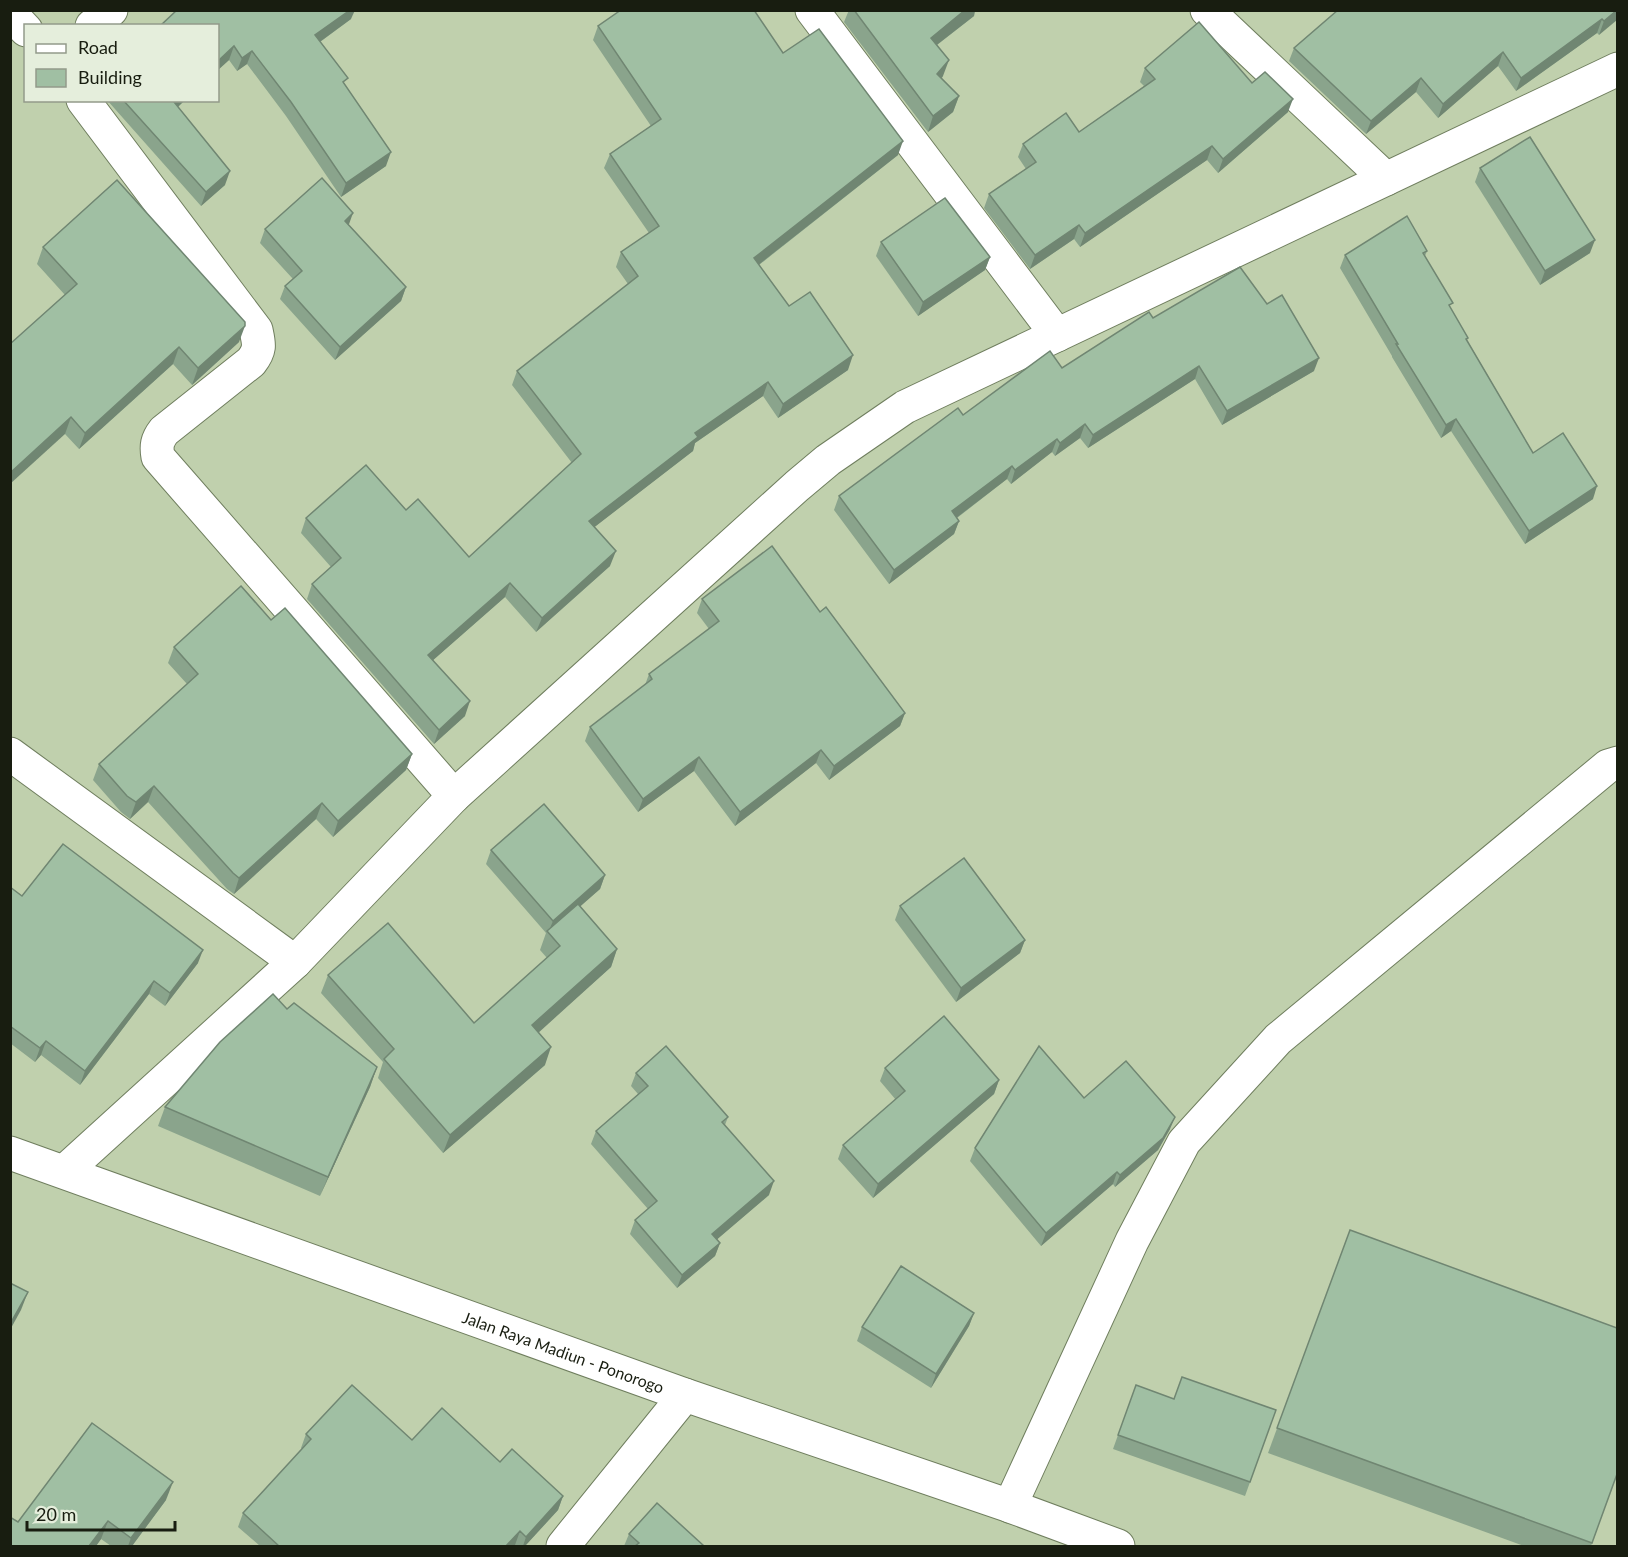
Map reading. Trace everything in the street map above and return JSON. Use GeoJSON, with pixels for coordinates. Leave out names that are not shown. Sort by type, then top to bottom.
{"type":"FeatureCollection","features":[{"type":"Feature","properties":{"kind":"main road"},"geometry":{"type":"LineString","coordinates":[[94,24],[111,10]]}},
{"type":"Feature","properties":{"kind":"main road"},"geometry":{"type":"LineString","coordinates":[[812,10],[1057,335]]}},
{"type":"Feature","properties":{"kind":"main road"},"geometry":{"type":"LineString","coordinates":[[1207,10],[1386,179]]}},
{"type":"Feature","properties":{"kind":"main road"},"geometry":{"type":"LineString","coordinates":[[10,13],[24,28]]}},
{"type":"Feature","properties":{"kind":"main road"},"geometry":{"type":"LineString","coordinates":[[65,1171],[296,962],[454,796],[828,460],[905,407],[1617,69]]}},
{"type":"Feature","properties":{"kind":"main road"},"geometry":{"type":"LineString","coordinates":[[85,102],[256,330],[259,344],[257,354],[251,362],[164,431],[158,438],[156,447],[158,457],[454,796]]}},
{"type":"Feature","properties":{"kind":"main road"},"geometry":{"type":"LineString","coordinates":[[10,754],[296,962]]}},
{"type":"Feature","properties":{"kind":"main road"},"geometry":{"type":"LineString","coordinates":[[1010,1506],[1132,1241],[1184,1142],[1278,1039],[1608,766],[1617,763]]}},
{"type":"Feature","properties":{"kind":"main road","name":"Jalan Raya Madiun - Ponorogo"},"geometry":{"type":"LineString","coordinates":[[10,1153],[685,1395],[1010,1506],[1118,1546]]}},
{"type":"Feature","properties":{"kind":"main road"},"geometry":{"type":"LineString","coordinates":[[563,1546],[685,1395]]}},
{"type":"Feature","properties":{"kind":"building"},"geometry":{"type":"Polygon","coordinates":[[[177,10],[350,10],[315,35],[348,78],[343,82],[391,152],[346,183],[291,102],[252,51],[242,58],[234,46],[219,60],[219,24],[162,24],[177,10]]]}},
{"type":"Feature","properties":{"kind":"building"},"geometry":{"type":"Polygon","coordinates":[[[621,10],[754,10],[783,53],[819,29],[903,141],[754,258],[789,306],[810,292],[853,355],[783,404],[768,382],[695,433],[698,437],[589,521],[616,551],[542,618],[510,583],[428,655],[470,701],[439,730],[312,584],[341,558],[306,518],[366,465],[406,510],[418,499],[469,557],[581,454],[517,371],[638,276],[621,252],[659,226],[610,154],[661,119],[598,26],[621,10]]]}},
{"type":"Feature","properties":{"kind":"building"},"geometry":{"type":"Polygon","coordinates":[[[854,10],[965,10],[931,38],[949,60],[937,74],[959,96],[933,116],[854,10]]]}},
{"type":"Feature","properties":{"kind":"building"},"geometry":{"type":"Polygon","coordinates":[[[1338,10],[1617,10],[1521,78],[1503,52],[1443,104],[1421,78],[1371,121],[1294,48],[1338,10]]]}},
{"type":"Feature","properties":{"kind":"building"},"geometry":{"type":"Polygon","coordinates":[[[1199,22],[1252,83],[1265,72],[1293,99],[1223,159],[1212,146],[1085,233],[1079,225],[1035,255],[989,194],[1036,162],[1023,144],[1066,113],[1079,132],[1155,79],[1145,68],[1199,22]]]}},
{"type":"Feature","properties":{"kind":"building"},"geometry":{"type":"Polygon","coordinates":[[[125,102],[174,102],[230,171],[206,192],[125,102]]]}},
{"type":"Feature","properties":{"kind":"building"},"geometry":{"type":"Polygon","coordinates":[[[1530,137],[1595,240],[1545,271],[1480,168],[1530,137]]]}},
{"type":"Feature","properties":{"kind":"building"},"geometry":{"type":"Polygon","coordinates":[[[322,178],[353,213],[345,221],[406,287],[340,347],[285,286],[302,271],[265,229],[322,178]]]}},
{"type":"Feature","properties":{"kind":"building"},"geometry":{"type":"Polygon","coordinates":[[[117,180],[245,322],[245,326],[198,368],[179,347],[85,433],[71,417],[10,473],[10,344],[77,284],[43,247],[117,180]]]}},
{"type":"Feature","properties":{"kind":"building"},"geometry":{"type":"Polygon","coordinates":[[[945,198],[990,257],[923,302],[881,242],[945,198]]]}},
{"type":"Feature","properties":{"kind":"building"},"geometry":{"type":"Polygon","coordinates":[[[1407,216],[1427,251],[1423,253],[1453,303],[1449,305],[1468,338],[1466,339],[1533,453],[1563,433],[1597,486],[1529,531],[1456,419],[1446,425],[1345,255],[1407,216]]]}},
{"type":"Feature","properties":{"kind":"building"},"geometry":{"type":"Polygon","coordinates":[[[1240,267],[1267,304],[1282,295],[1319,358],[1227,411],[1199,366],[1093,435],[1085,424],[1060,443],[1057,439],[1015,470],[1012,466],[952,511],[959,521],[894,570],[839,496],[958,408],[963,415],[1050,351],[1062,368],[1149,312],[1153,318],[1240,267]]]}},
{"type":"Feature","properties":{"kind":"building"},"geometry":{"type":"Polygon","coordinates":[[[772,546],[820,612],[826,607],[905,713],[834,766],[821,750],[740,812],[699,757],[643,799],[590,727],[652,679],[649,674],[719,621],[702,599],[772,546]]]}},
{"type":"Feature","properties":{"kind":"building"},"geometry":{"type":"Polygon","coordinates":[[[241,586],[271,620],[285,608],[412,754],[338,821],[322,803],[239,878],[154,786],[136,802],[127,796],[99,764],[198,674],[174,647],[241,586]]]}},
{"type":"Feature","properties":{"kind":"building"},"geometry":{"type":"Polygon","coordinates":[[[544,804],[605,875],[553,921],[491,850],[544,804]]]}},
{"type":"Feature","properties":{"kind":"building"},"geometry":{"type":"Polygon","coordinates":[[[63,844],[203,950],[170,993],[154,981],[85,1071],[46,1041],[40,1048],[10,1026],[10,887],[22,896],[63,844]]]}},
{"type":"Feature","properties":{"kind":"building"},"geometry":{"type":"Polygon","coordinates":[[[964,858],[1025,940],[961,988],[900,906],[964,858]]]}},
{"type":"Feature","properties":{"kind":"building"},"geometry":{"type":"Polygon","coordinates":[[[578,904],[617,949],[532,1025],[551,1047],[450,1135],[384,1059],[394,1049],[328,975],[388,923],[474,1023],[560,946],[547,931],[578,904]]]}},
{"type":"Feature","properties":{"kind":"building"},"geometry":{"type":"Polygon","coordinates":[[[273,994],[287,1009],[294,1003],[377,1067],[328,1177],[165,1107],[220,1042],[273,994]]]}},
{"type":"Feature","properties":{"kind":"building"},"geometry":{"type":"Polygon","coordinates":[[[944,1016],[999,1080],[878,1184],[843,1145],[905,1091],[885,1068],[944,1016]]]}},
{"type":"Feature","properties":{"kind":"building"},"geometry":{"type":"Polygon","coordinates":[[[666,1046],[728,1117],[722,1122],[774,1181],[712,1234],[720,1243],[682,1275],[635,1220],[657,1201],[596,1131],[648,1086],[636,1073],[666,1046]]]}},
{"type":"Feature","properties":{"kind":"building"},"geometry":{"type":"Polygon","coordinates":[[[1039,1046],[1084,1098],[1126,1061],[1175,1117],[1163,1138],[1120,1175],[1117,1172],[1046,1233],[975,1148],[1039,1046]]]}},
{"type":"Feature","properties":{"kind":"building"},"geometry":{"type":"Polygon","coordinates":[[[1350,1230],[1617,1328],[1617,1474],[1592,1543],[1277,1428],[1350,1230]]]}},
{"type":"Feature","properties":{"kind":"building"},"geometry":{"type":"Polygon","coordinates":[[[901,1266],[974,1313],[936,1374],[862,1327],[901,1266]]]}},
{"type":"Feature","properties":{"kind":"building"},"geometry":{"type":"Polygon","coordinates":[[[10,1283],[28,1292],[10,1324],[10,1283]]]}},
{"type":"Feature","properties":{"kind":"building"},"geometry":{"type":"Polygon","coordinates":[[[1182,1377],[1276,1410],[1250,1482],[1118,1435],[1136,1385],[1174,1399],[1182,1377]]]}},
{"type":"Feature","properties":{"kind":"building"},"geometry":{"type":"Polygon","coordinates":[[[352,1385],[412,1440],[442,1408],[500,1462],[512,1449],[563,1496],[526,1537],[520,1531],[506,1546],[279,1546],[243,1513],[311,1439],[306,1434],[352,1385]]]}},
{"type":"Feature","properties":{"kind":"building"},"geometry":{"type":"Polygon","coordinates":[[[92,1423],[173,1482],[131,1538],[108,1521],[89,1546],[10,1546],[10,1517],[18,1522],[92,1423]]]}},
{"type":"Feature","properties":{"kind":"building"},"geometry":{"type":"Polygon","coordinates":[[[657,1503],[704,1546],[635,1546],[639,1543],[629,1534],[657,1503]]]}}]}
